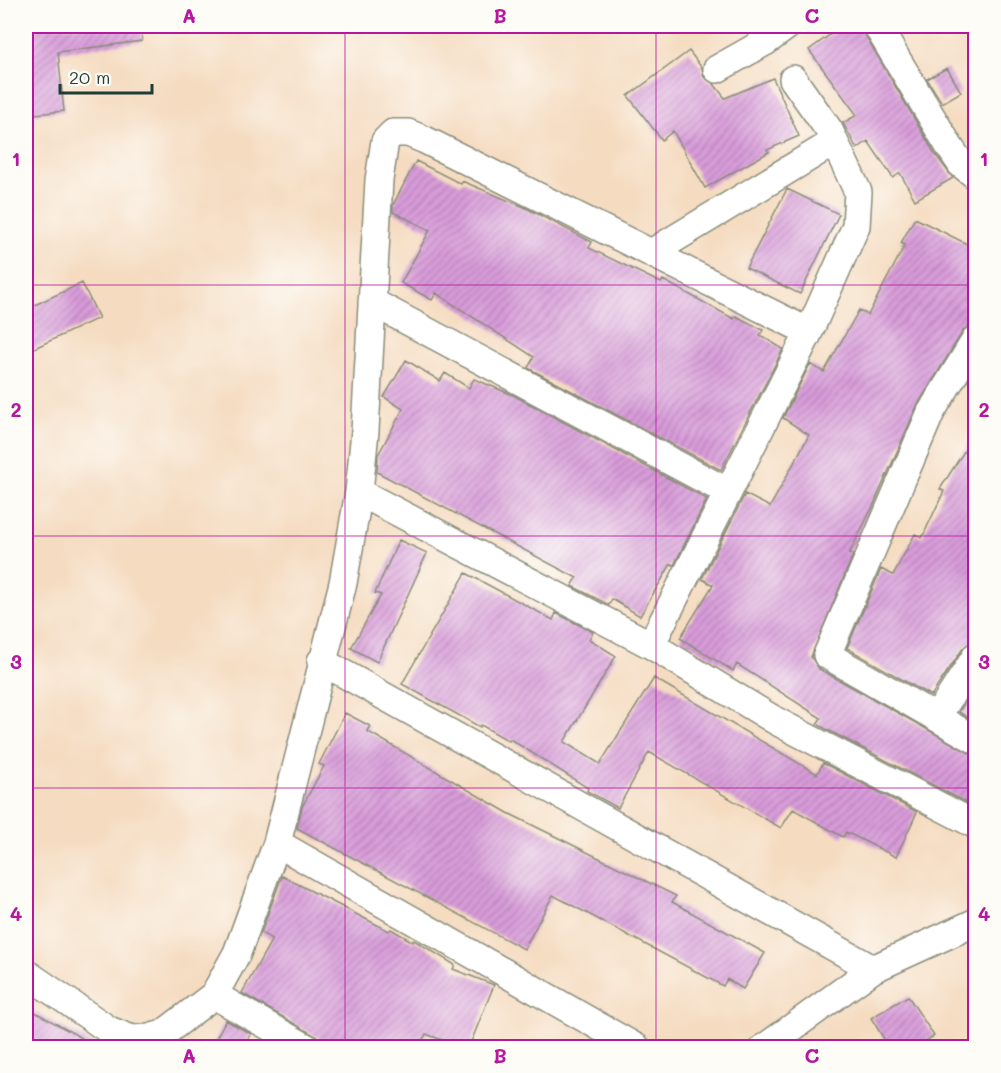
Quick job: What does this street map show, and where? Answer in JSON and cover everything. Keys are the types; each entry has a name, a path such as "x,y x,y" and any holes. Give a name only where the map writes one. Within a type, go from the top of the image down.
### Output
{"street":[{"path":"717,69 765,42 787,26"},
{"path":"877,26 949,146 962,164 975,176"},
{"path":"651,645 809,332 856,226 859,209 858,192 834,142 793,78"},
{"path":"26,973 109,1030 132,1039 163,1034 214,995 237,953 277,843 321,661 343,583 359,492 365,431 379,180 385,141 393,133 408,133 425,140 809,332"},
{"path":"651,253 834,142"},
{"path":"372,302 728,492"},
{"path":"975,339 932,412 827,655 975,740"},
{"path":"359,492 651,645 776,721 975,825"},
{"path":"937,717 975,656"},
{"path":"321,661 873,969"},
{"path":"277,843 637,1047"},
{"path":"764,1047 873,969 975,922"},
{"path":"214,995 307,1047"}],"building":[{"path":"26,26 141,26 142,41 58,52 64,111 26,115"},
{"path":"842,26 858,26 863,31 935,154 953,178 915,200 900,173 893,178 868,141 857,149 843,123 857,115 809,50"},
{"path":"689,51 702,68 704,77 714,84 725,98 773,78 799,136 767,150 769,152 705,188 673,131 662,140 628,96"},
{"path":"947,68 961,92 942,103 927,79"},
{"path":"416,161 461,184 462,181 524,207 592,242 589,248 661,283 663,280 734,319 736,316 763,330 760,335 783,349 721,470 528,368 534,357 436,293 432,300 401,283 430,230 393,212 393,205"},
{"path":"787,189 839,214 800,294 746,268"},
{"path":"915,218 975,248 975,317 972,324 963,331 917,406 874,504 849,554 853,555 811,657 819,669 975,756 975,807 817,724 821,718 737,664 733,671 680,638 713,585 702,579 745,494 770,507 809,435 783,418 810,364 824,372 859,310 868,315 905,245 901,243"},
{"path":"82,283 99,318 26,352 26,309"},
{"path":"406,360 440,381 445,373 469,388 474,379 513,395 707,499 674,565 671,564 640,616 612,599 609,605 572,586 577,578 377,472 378,455 403,409 384,397"},
{"path":"975,434 975,640 963,648 931,696 847,648 881,569 893,575 915,534 922,538 944,491 940,489"},
{"path":"399,540 427,553 377,662 351,648 381,595 375,593"},
{"path":"466,573 553,620 556,613 593,632 589,639 616,656 564,742 600,764 654,678 817,774 823,763 917,812 896,857 846,832 843,837 793,809 781,828 649,752 618,808 587,791 588,788 510,739 509,741 481,725 480,727 402,684"},
{"path":"975,686 975,722 959,712"},
{"path":"345,713 370,726 367,731 508,813 676,896 672,902 765,953 743,989 727,979 723,986 553,895 524,949 297,828 302,807 324,766 319,764"},
{"path":"282,876 389,931 391,929 413,942 414,940 455,965 453,969 494,985 469,1047 461,1047 426,1034 419,1047 334,1047 242,993 272,939 261,933"},
{"path":"908,996 934,1036 915,1047 889,1047 871,1018"},
{"path":"26,1007 98,1047 26,1047"},
{"path":"226,1020 251,1034 243,1047 211,1047"}]}
